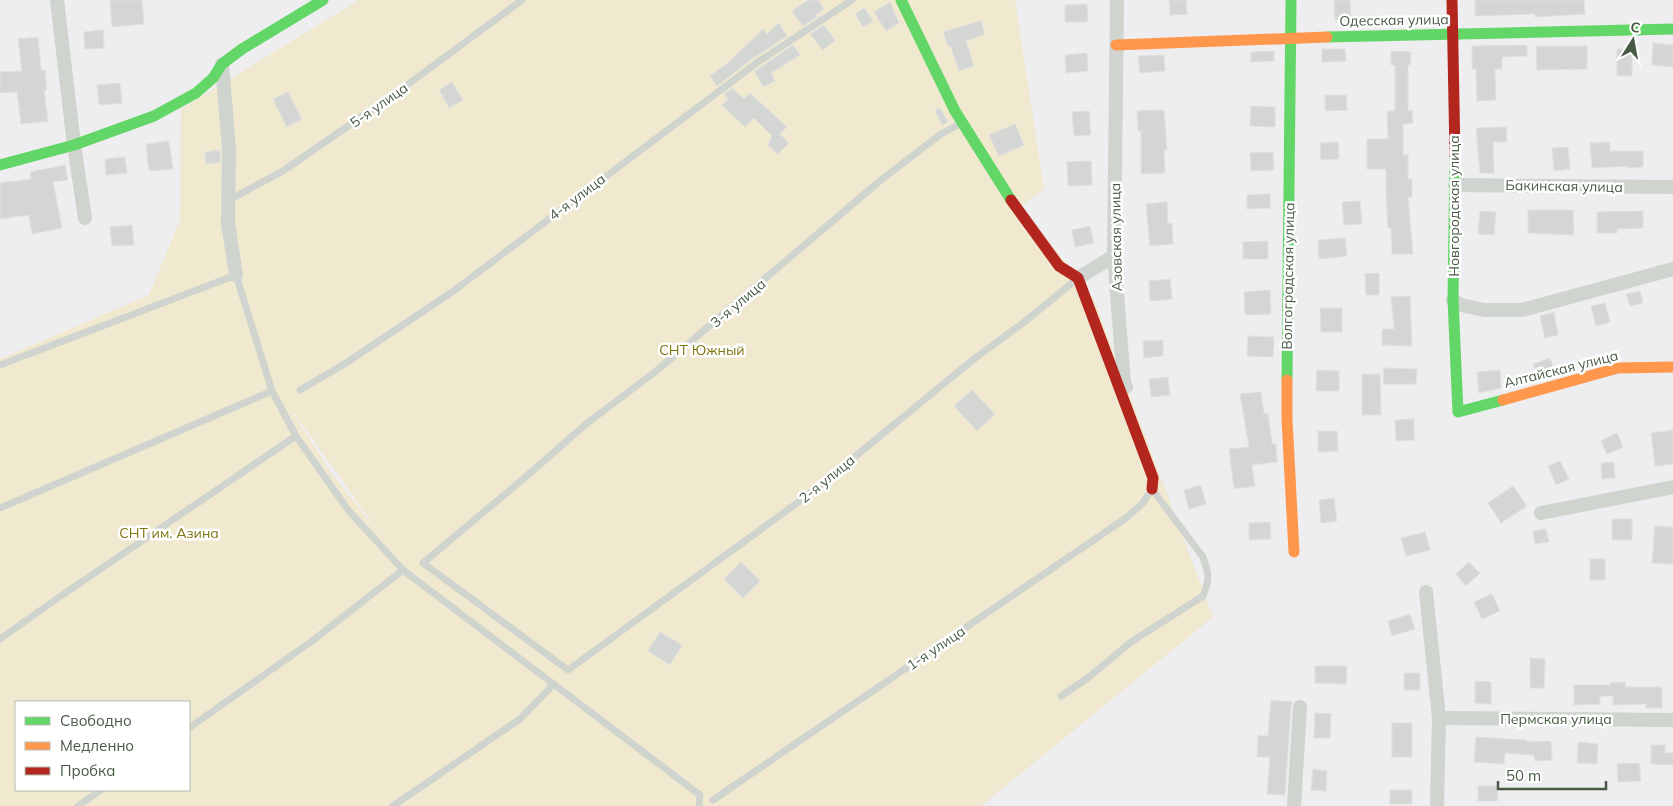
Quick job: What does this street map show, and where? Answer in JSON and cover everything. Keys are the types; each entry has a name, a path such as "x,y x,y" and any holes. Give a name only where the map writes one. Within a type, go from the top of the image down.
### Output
{"street":[{"path":"57,0 74,145 86,218"},
{"path":"0,165 74,145 154,116 196,93 213,78 222,64 242,49 322,0"},
{"path":"902,0 962,122 1024,220 1059,266 1078,278 1153,478 1152,489"},
{"name":"Азовская улица","path":"1117,0 1114,256 1124,383 1156,468"},
{"name":"Волгоградская улица","path":"1291,0 1287,419 1294,552"},
{"name":"Новгородская улица","path":"1452,0 1455,185 1454,300 1458,412"},
{"name":"Одесская улица","path":"1116,45 1291,38 1673,30"},
{"path":"222,64 229,149 228,223 236,275"},
{"name":"Бакинская улица","path":"1455,185 1673,187"},
{"path":"1078,278 1114,256"},
{"path":"1454,300 1461,304 1484,310 1522,310 1673,269"},
{"name":"Алтайская улица","path":"1458,412 1618,368 1673,367"},
{"path":"1541,513 1673,487"},
{"path":"1426,592 1439,718 1437,806"},
{"path":"1294,806 1300,706"},
{"name":"Пермская улица","path":"1439,718 1673,720"}],"lane":[{"name":"5-я улица","path":"229,200 283,171 410,83 522,0"},
{"name":"4-я улица","path":"300,390 346,363 452,292 758,62 852,0"},
{"name":"3-я улица","path":"568,670 423,563 586,424 655,372 881,180 941,134 962,122"},
{"path":"0,365 236,275 272,391 296,436 348,510 403,570 700,794 699,806"},
{"name":"2-я улица","path":"568,670 808,494 974,359 1078,278"},
{"path":"0,508 272,391"},
{"path":"0,640 58,598 296,436"},
{"path":"1061,696 1089,677 1131,642 1203,596 1209,583 1208,570 1203,558 1152,489"},
{"name":"1-я улица","path":"713,800 1126,518 1143,503 1152,489"},
{"path":"190,727 312,641 403,570"},
{"path":"393,806 520,719 554,684"},
{"path":"78,806 100,791"}],"green space":[{"name":"СНТ Южный","path":"359,0 1015,0 1044,189 1021,206 1094,299 1213,617 981,806 0,806 0,359 149,295 180,220 181,109","holes":["294,413 384,539 330,471"]}],"building":[{"path":"110,0 142,0 144,24 112,27"},
{"path":"808,0 818,0 824,9 816,15 817,17 803,26 792,11"},
{"path":"1169,0 1186,0 1187,14 1170,15"},
{"path":"1334,0 1350,0 1351,20 1335,20"},
{"path":"1475,0 1584,0 1585,14 1535,17 1535,14 1475,16"},
{"path":"890,2 899,23 886,31 874,12"},
{"path":"1087,4 1088,22 1065,22 1065,5"},
{"path":"864,8 873,21 863,27 855,14"},
{"path":"981,21 985,34 966,41 974,66 959,71 950,45 948,46 943,32"},
{"path":"779,23 787,36 749,61 717,86 710,76 729,62 763,29 767,34"},
{"path":"824,25 835,40 823,50 810,34"},
{"path":"103,30 104,48 85,49 84,32"},
{"path":"38,37 41,70 45,70 47,90 44,90 48,121 21,124 17,92 0,93 0,72 22,71 18,39"},
{"path":"1653,43 1673,45 1673,67 1652,65"},
{"path":"793,45 800,55 771,73 775,81 763,87 755,71"},
{"path":"1527,45 1527,56 1502,57 1502,69 1495,69 1496,100 1477,101 1476,69 1472,69 1472,46"},
{"path":"1536,46 1587,46 1587,69 1537,70"},
{"path":"1322,49 1345,49 1346,61 1322,62"},
{"path":"1617,49 1632,49 1632,76 1617,76"},
{"path":"1274,51 1274,61 1251,62 1251,52"},
{"path":"1391,51 1411,52 1410,65 1408,65 1408,111 1412,110 1413,123 1403,124 1403,155 1408,155 1408,179 1412,179 1412,197 1408,197 1413,254 1392,254 1391,228 1388,228 1386,169 1367,169 1367,139 1388,139 1387,111 1395,111 1395,65 1391,65"},
{"path":"1087,53 1088,71 1066,73 1065,55"},
{"path":"1164,55 1165,71 1140,73 1138,56"},
{"path":"452,82 463,100 449,108 439,90"},
{"path":"120,83 122,103 99,105 97,85"},
{"path":"732,88 744,99 750,93 787,127 780,134 789,143 778,154 768,145 772,136 754,118 745,127 722,105 728,99 724,94"},
{"path":"288,92 302,119 287,127 273,99"},
{"path":"1325,95 1346,95 1347,110 1325,111"},
{"path":"1251,106 1275,107 1275,127 1250,126"},
{"path":"940,108 948,122 942,125 935,110"},
{"path":"1164,110 1167,150 1164,150 1165,173 1141,174 1141,131 1138,131 1137,111"},
{"path":"1089,111 1091,135 1074,136 1072,112"},
{"path":"1015,124 1024,145 999,156 989,135"},
{"path":"1506,127 1507,142 1493,142 1494,173 1480,173 1476,128"},
{"path":"169,141 173,169 149,171 146,144"},
{"path":"1338,142 1339,159 1321,160 1320,143"},
{"path":"1610,142 1610,151 1643,151 1643,167 1592,168 1590,143"},
{"path":"1568,147 1570,169 1554,171 1552,148"},
{"path":"220,150 220,162 206,164 205,152"},
{"path":"1273,152 1274,170 1251,171 1250,153"},
{"path":"125,157 127,173 106,175 105,159"},
{"path":"1091,161 1092,185 1068,186 1067,162"},
{"path":"65,165 68,180 53,182 62,228 32,234 29,215 0,219 0,183 31,179 30,172"},
{"path":"1270,194 1270,208 1247,209 1247,195"},
{"path":"1360,201 1362,224 1344,225 1342,202"},
{"path":"1167,202 1168,224 1172,223 1173,244 1150,246 1146,204"},
{"path":"1528,210 1573,210 1574,235 1528,233"},
{"path":"1480,211 1496,212 1494,235 1478,234"},
{"path":"1643,211 1643,228 1617,229 1617,233 1597,233 1597,212"},
{"path":"132,225 134,245 112,246 110,227"},
{"path":"1090,226 1094,243 1075,247 1072,230"},
{"path":"1345,238 1347,256 1319,259 1318,240"},
{"path":"1268,241 1268,259 1243,259 1243,242"},
{"path":"1379,273 1379,295 1366,295 1365,274"},
{"path":"1170,279 1172,299 1150,301 1149,281"},
{"path":"1270,290 1271,314 1245,315 1244,292"},
{"path":"1640,291 1643,303 1630,306 1626,294"},
{"path":"1410,296 1412,346 1382,345 1382,329 1394,329 1391,297"},
{"path":"1605,303 1610,322 1596,326 1591,306"},
{"path":"1320,308 1342,308 1342,332 1321,332"},
{"path":"1554,312 1558,335 1545,338 1540,316"},
{"path":"1248,336 1274,337 1273,357 1247,356"},
{"path":"1163,340 1163,356 1144,358 1143,341"},
{"path":"1550,358 1555,373 1538,378 1533,364"},
{"path":"1384,368 1417,369 1416,384 1383,384"},
{"path":"1317,370 1339,371 1339,391 1316,391"},
{"path":"1500,370 1501,388 1479,393 1477,372"},
{"path":"1362,374 1380,374 1381,415 1362,415"},
{"path":"1168,377 1170,395 1151,397 1149,379"},
{"path":"972,390 995,414 977,431 954,406"},
{"path":"1261,392 1264,414 1268,413 1272,444 1276,444 1277,462 1252,465 1255,486 1234,489 1229,449 1249,447 1240,394"},
{"path":"1414,419 1414,440 1396,441 1395,420"},
{"path":"1673,430 1673,464 1655,466 1651,433"},
{"path":"1318,431 1337,431 1338,451 1318,452"},
{"path":"1617,433 1623,447 1607,454 1601,441"},
{"path":"1560,461 1569,479 1556,485 1548,466"},
{"path":"1614,462 1615,478 1602,479 1601,463"},
{"path":"1201,485 1206,504 1189,509 1184,490"},
{"path":"1513,486 1527,506 1501,523 1488,503"},
{"path":"1334,498 1337,521 1321,523 1319,500"},
{"path":"1612,519 1632,519 1632,540 1612,540"},
{"path":"1270,522 1271,539 1249,540 1249,523"},
{"path":"1655,526 1673,527 1673,564 1652,563"},
{"path":"1546,529 1549,542 1535,544 1533,531"},
{"path":"1425,532 1430,550 1406,556 1401,538"},
{"path":"1590,559 1605,559 1605,580 1590,580"},
{"path":"741,562 760,581 743,598 724,579"},
{"path":"1469,562 1480,573 1466,586 1456,574"},
{"path":"1492,594 1500,611 1482,619 1474,602"},
{"path":"1410,614 1415,629 1392,636 1388,621"},
{"path":"660,632 682,645 670,665 648,651"},
{"path":"1530,658 1545,659 1544,688 1530,688"},
{"path":"1315,666 1347,666 1346,684 1315,683"},
{"path":"1404,673 1420,673 1420,690 1404,690"},
{"path":"1475,681 1491,682 1491,704 1475,703"},
{"path":"1625,682 1625,687 1662,687 1662,708 1646,708 1646,704 1613,705 1613,696 1600,696 1600,704 1574,705 1574,685 1610,685 1610,683"},
{"path":"1271,700 1293,702 1291,706 1285,795 1267,794 1270,757 1257,757 1258,735 1268,736"},
{"path":"1315,713 1331,714 1330,738 1314,738"},
{"path":"1392,723 1412,723 1412,757 1392,757"},
{"path":"1476,737 1526,740 1526,742 1551,741 1552,760 1535,761 1534,755 1505,753 1504,764 1474,762"},
{"path":"1578,742 1598,744 1597,764 1577,763"},
{"path":"1651,745 1665,745 1665,753 1673,753 1673,765 1651,764"},
{"path":"1639,763 1641,781 1618,782 1617,764"},
{"path":"1313,769 1327,771 1326,791 1311,790"},
{"path":"1478,786 1498,786 1497,801 1478,801"},
{"path":"1390,790 1412,790 1412,804 1390,804"}],"traffic: fast":[{"path":"0,165 74,145 154,116 196,93 213,78 222,64 242,49 323,0"},
{"path":"901,0 955,111 1011,200"},
{"path":"1287,380 1291,0"},
{"path":"1327,37 1673,29"},
{"path":"1455,155 1453,300 1458,412 1503,400"}],"traffic: slow":[{"path":"1116,45 1327,37"},
{"path":"1503,400 1618,368 1673,367"},
{"path":"1287,380 1287,419 1294,552"}],"traffic: jam":[{"path":"1452,0 1455,155"},
{"path":"1011,200 1059,266 1078,278 1153,478 1152,489"}],"park label":[{"name":"СНТ им. Азина","path":"169,533"}]}
